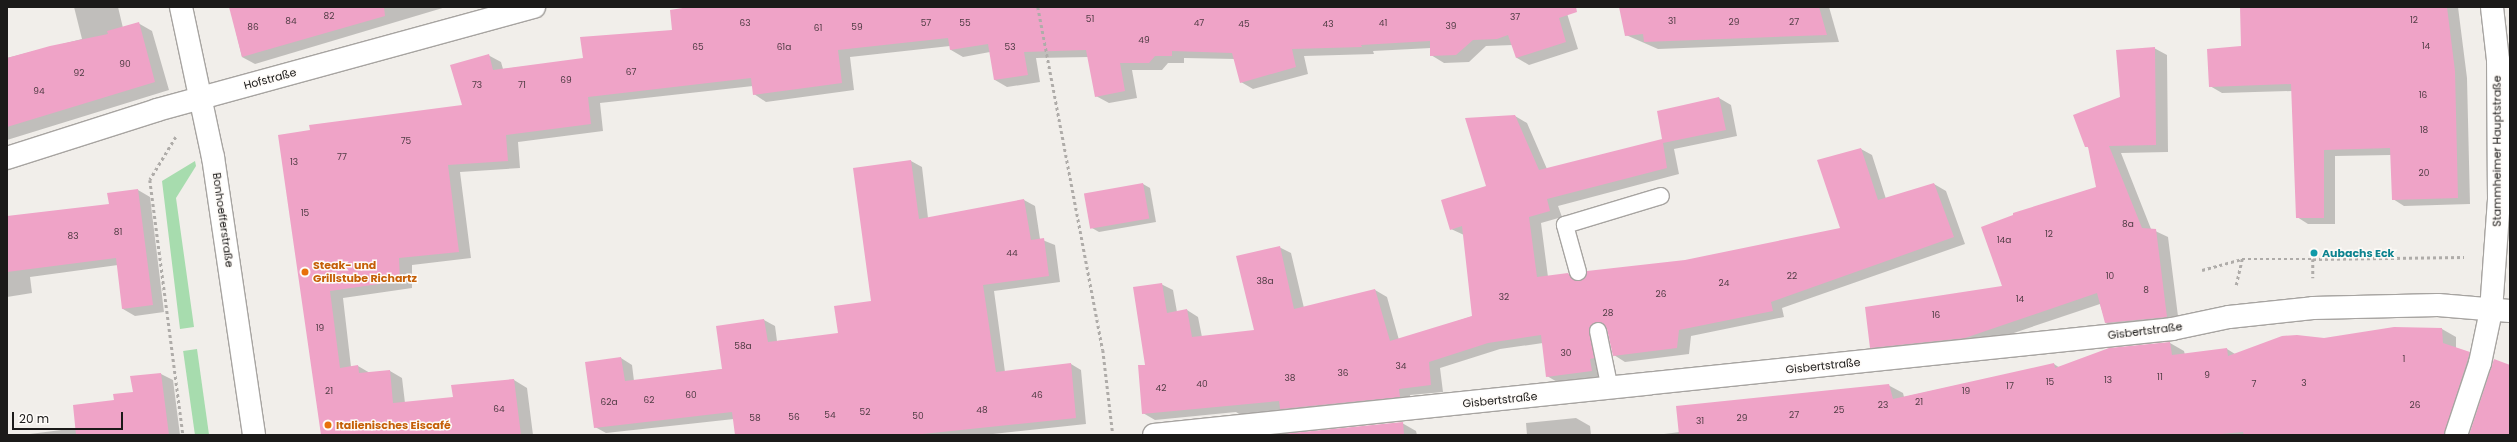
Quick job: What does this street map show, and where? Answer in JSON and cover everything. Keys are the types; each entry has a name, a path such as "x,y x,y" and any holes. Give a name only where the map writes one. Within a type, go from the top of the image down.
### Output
{"street":[{"name":"Bonhoefferstraße","path":"181,7 213,157 254,435"},
{"name":"Hofstraße","path":"7,158 201,98 534,7"},
{"name":"Stammheimer Hauptstraße","path":"2456,435 2480,363 2500,311 2495,256 2499,199 2498,60 2492,7"},
{"name":"Gisbertstraße","path":"1159,435 2172,329 2229,317 2313,308 2438,305 2500,311"}],"lane":[{"path":"1578,272 1565,225 1661,196"},
{"path":"1598,331 1610,389"}],"path":[{"path":"1038,7 1103,350 1113,435"},
{"path":"182,435 150,180 201,98"},
{"path":"2202,270 2242,259 2495,256"},
{"path":"2229,317 2242,259"},
{"path":"2313,259 2313,308"}],"green space":[{"path":"195,161 196,166 176,198 194,327 180,329 162,181"},
{"path":"197,349 209,435 195,435 183,351"}],"building":[{"path":"229,7 384,7 385,16 242,57"},
{"path":"689,7 1576,7 1577,12 1559,18 1566,42 1516,58 1508,35 1497,39 1473,40 1456,55 1430,56 1430,41 1361,45 1362,47 1292,49 1296,67 1240,83 1232,53 1172,51 1172,56 1155,56 1149,63 1120,63 1125,91 1095,97 1086,50 1024,52 1028,75 994,80 988,44 950,50 948,38 838,50 842,83 753,95 751,78 588,97 591,124 506,135 508,161 448,165 459,252 399,258 400,281 330,291 340,368 358,365 359,373 390,370 393,403 453,397 451,385 514,379 521,435 321,435 278,135 310,130 309,125 462,105 450,65 489,54 493,70 583,58 580,37 672,30 670,10"},
{"path":"1619,7 1819,7 1827,35 1644,42 1643,34 1625,36"},
{"path":"2240,7 2447,7 2455,71 2458,198 2392,200 2390,148 2324,150 2324,218 2296,218 2291,84 2209,87 2207,49 2241,46"},
{"path":"139,22 155,82 7,127 7,58 50,46 108,34 107,31"},
{"path":"2155,47 2156,145 2109,146 2142,228 2156,229 2167,317 2105,323 2097,293 1965,338 1870,348 1865,307 2002,286 1981,227 2013,215 2013,213 2096,187 2088,147 2085,147 2073,115 2120,97 2116,50"},
{"path":"1719,97 1726,130 1663,143 1667,168 1547,199 1550,211 1529,217 1537,277 1568,273 1572,279 1580,281 1585,278 1587,271 1685,260 1840,228 1817,160 1861,148 1878,200 1934,183 1954,237 1771,302 1773,311 1679,330 1677,348 1613,356 1607,329 1601,322 1596,322 1589,328 1594,358 1590,359 1592,371 1546,377 1541,335 1488,343 1429,362 1431,385 1399,389 1400,397 1280,409 1279,401 1142,414 1138,365 1145,365 1133,287 1162,283 1167,313 1187,309 1192,337 1254,330 1236,256 1280,246 1294,309 1375,289 1390,341 1472,316 1462,226 1450,230 1441,200 1486,186 1465,118 1515,115 1539,170 1662,139 1657,111"},
{"path":"911,160 919,219 1024,199 1031,240 1044,238 1049,276 983,285 996,372 1071,363 1076,418 913,435 735,435 732,412 594,428 585,362 621,357 625,381 722,369 716,326 764,319 768,342 838,333 834,306 871,301 853,168"},
{"path":"1143,183 1149,218 1090,229 1084,193"},
{"path":"138,189 153,305 122,309 116,258 7,272 7,216 109,204 107,193"},
{"path":"2394,327 2442,328 2443,343 2470,352 2444,435 2244,435 2243,432 2210,435 1679,435 1676,406 1889,384 1893,399 2054,363 2055,368 2109,348 2170,342 2172,355 2227,348 2228,356 2282,336 2297,335 2324,338"},
{"path":"2494,359 2510,365 2510,435 2469,435"},
{"path":"161,373 169,435 76,435 73,405 114,400 113,394 133,392 130,376"},
{"path":"1403,422 1404,435 1281,435 1281,434"}],"place":[{"name":"Aubachs Eck","path":"2314,253"},
{"name":"Steak- und Grillstube Richartz","path":"305,272"},
{"name":"Italienisches Eiscafé","path":"328,425"}]}
